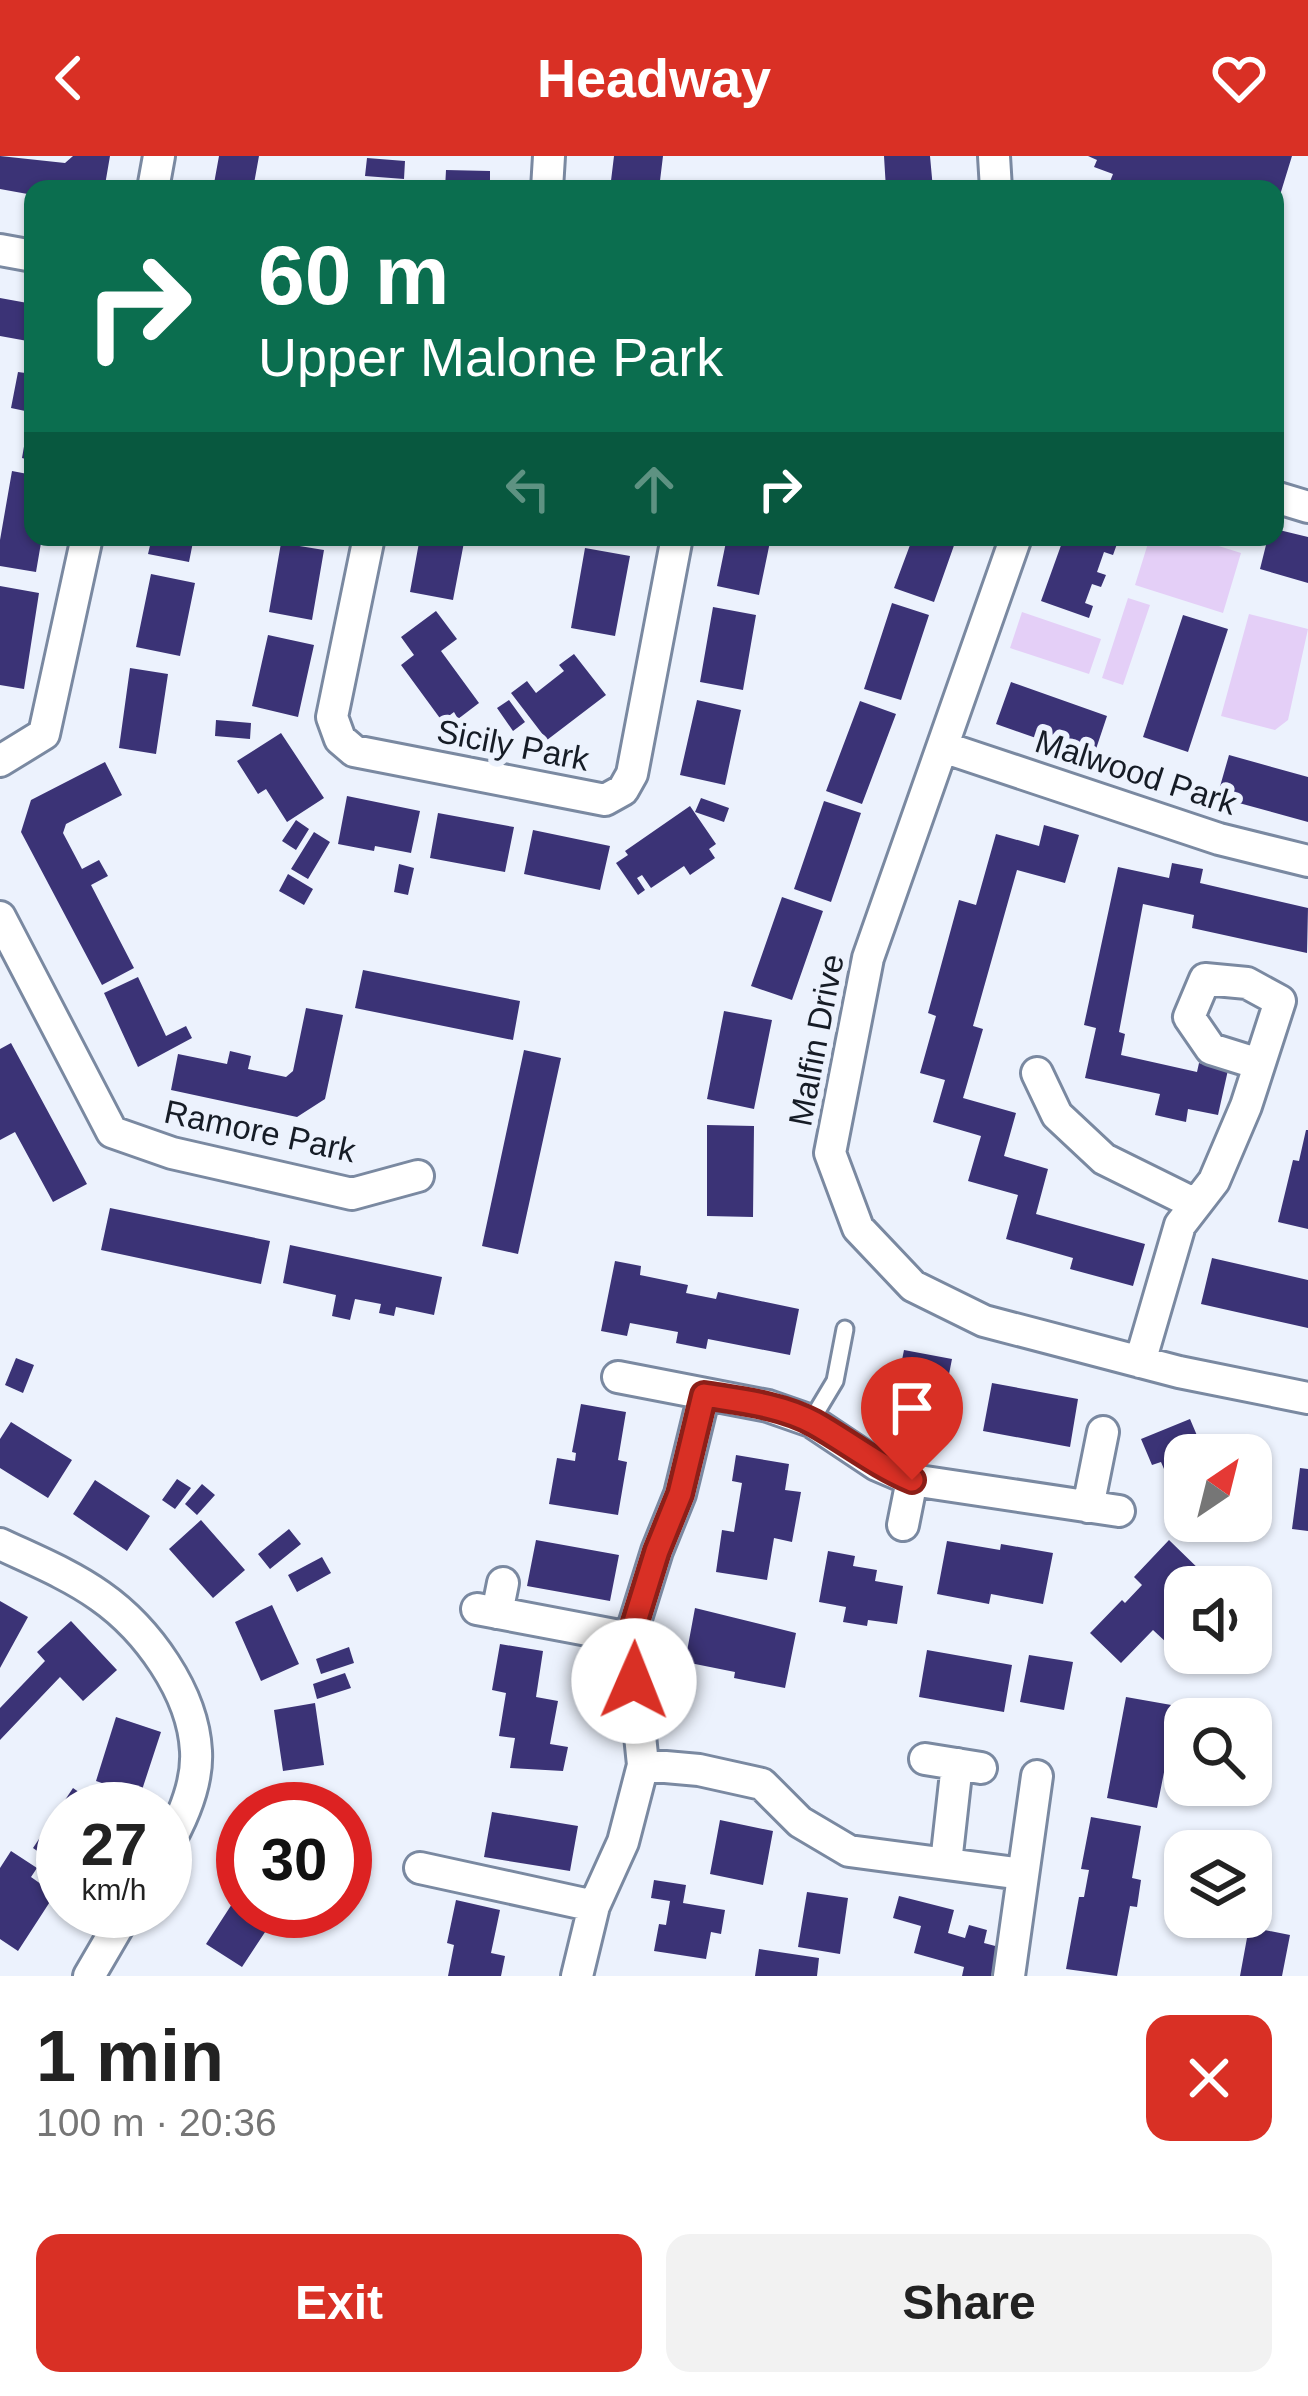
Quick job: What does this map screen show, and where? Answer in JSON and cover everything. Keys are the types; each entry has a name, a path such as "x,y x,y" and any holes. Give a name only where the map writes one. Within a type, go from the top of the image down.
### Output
{"street":[{"path":"0,760 44,734 85,546"},
{"name":"Sicily Park","path":"367,546 332,717 340,740 354,752 605,800 623,790 632,774 674,546"},
{"name":"Malfin Drive","path":"1013,546 868,958 830,1153 858,1228 913,1286 984,1321 1140,1362 1308,1398"},
{"name":"Malwood Park","path":"943,747 1219,838 1308,861"},
{"name":"Ramore Park","path":"0,917 112,1132 172,1154 352,1194 418,1176"},
{"path":"1140,1362 1180,1225 1214,1181 1259,1064"},
{"path":"1037,1073 1057,1114 1104,1159 1196,1204"},
{"path":"618,1377 768,1406 811,1421 878,1466 912,1480 1104,1509 1103,1432"},
{"path":"577,1976 595,1906 623,1842 643,1765 630,1638 680,1494 704,1395"},
{"path":"903,1525 912,1480"},
{"path":"0,1544 104,1598 140,1631 182,1700 196,1751 191,1782"},
{"path":"492,1601 630,1638"},
{"path":"925,1759 969,1766 946,1863"},
{"path":"643,1765 699,1770 762,1784 800,1822 849,1851 1022,1874"},
{"path":"1010,1976 1037,1776"},
{"path":"439,1862 595,1906"},
{"path":"89,1976 111,1938"}],"lane":[{"path":"811,1421 835,1381 845,1329"}],"shaded area":[{"path":"1147,546 1219,546 1241,553 1223,613 1135,585"},
{"path":"1128,598 1150,605 1123,685 1102,678"},
{"path":"1022,612 1101,639 1089,674 1010,648"},
{"path":"1249,614 1308,629 1288,720 1275,730 1221,716"}],"building":[{"path":"0,156 65,163 73,156 110,156 106,180 24,180 24,193 0,189"},
{"path":"219,156 259,156 255,180 215,180"},
{"path":"614,156 663,156 660,180 611,180"},
{"path":"884,156 930,156 932,180 885,180"},
{"path":"1088,156 1292,156 1284,182 1111,180 1113,174 1094,167 1097,160"},
{"path":"367,158 405,161 404,179 365,176"},
{"path":"446,170 490,171 490,180 445,180"},
{"path":"0,298 24,302 24,340 0,336"},
{"path":"18,372 24,373 24,411 11,408"},
{"path":"12,471 24,473 24,546 40,546 36,572 0,566"},
{"path":"1284,531 1308,537 1308,583 1260,569 1266,546 1284,546"},
{"path":"150,546 192,546 189,562 148,554"},
{"path":"280,546 324,550 312,620 269,612"},
{"path":"418,546 463,546 453,600 410,592"},
{"path":"725,546 769,546 759,595 717,586"},
{"path":"910,546 954,546 934,602 894,588"},
{"path":"1061,546 1116,546 1113,555 1104,552 1097,572 1106,575 1101,587 1092,584 1085,603 1093,606 1089,618 1041,601"},
{"path":"585,548 630,556 615,636 571,628"},
{"path":"151,574 195,583 180,656 136,647"},
{"path":"0,586 39,593 24,689 0,685"},
{"path":"892,603 929,615 901,700 864,689"},
{"path":"713,607 756,615 743,690 700,682"},
{"path":"436,611 457,639 441,651 479,703 458,719 454,712 442,721 401,665 414,655 401,637"},
{"path":"1183,615 1228,629 1188,752 1143,737"},
{"path":"268,635 314,645 298,717 252,706"},
{"path":"574,654 606,695 547,740 511,693 527,681 536,693 564,671 559,665"},
{"path":"130,668 168,674 156,754 119,748"},
{"path":"1011,682 1107,716 1093,758 996,724"},
{"path":"509,700 525,722 513,731 497,708"},
{"path":"697,700 741,710 725,785 680,775"},
{"path":"860,701 896,714 862,804 826,791"},
{"path":"216,720 251,723 250,739 215,736"},
{"path":"281,733 324,798 287,822 266,789 258,794 237,761"},
{"path":"1229,755 1308,777 1308,822 1217,797"},
{"path":"105,762 122,795 66,824 63,833 82,869 99,860 108,876 91,885 134,968 102,985 21,832 31,800"},
{"path":"347,796 420,811 411,853 338,844"},
{"path":"701,798 729,808 724,822 695,812"},
{"path":"824,801 861,813 831,902 794,889"},
{"path":"690,806 716,844 709,849 715,858 690,875 684,866 651,888 642,875 637,878 645,890 638,895 616,863 628,855 625,851"},
{"path":"438,813 514,827 505,872 430,858"},
{"path":"296,820 309,829 296,850 282,841"},
{"path":"1044,825 1079,835 1065,883 1017,870 973,1026 983,1029 963,1098 1016,1113 1004,1156 1048,1169 1036,1214 1145,1244 1133,1286 1070,1269 1073,1258 1006,1239 1018,1195 968,1181 981,1136 933,1122 945,1080 920,1073 936,1016 928,1013 959,900 976,905 996,834 1039,846"},
{"path":"533,830 610,846 600,890 524,874"},
{"path":"314,832 330,842 308,879 291,869"},
{"path":"1172,863 1203,869 1200,883 1308,908 1307,953 1192,928 1194,915 1143,904 1119,1032 1125,1034 1121,1055 1197,1072 1199,1063 1228,1070 1218,1115 1188,1109 1186,1122 1155,1115 1160,1094 1085,1078 1096,1028 1084,1025 1118,867 1169,878"},
{"path":"399,864 414,868 408,895 394,892"},
{"path":"288,874 313,889 304,905 279,891"},
{"path":"782,897 823,911 792,1000 751,986"},
{"path":"363,970 520,1001 513,1040 355,1008"},
{"path":"138,977 166,1036 186,1026 192,1038 138,1067 104,993"},
{"path":"306,1008 343,1015 325,1099 297,1117 171,1090 178,1054 227,1064 230,1051 251,1056 248,1069 286,1077 293,1071"},
{"path":"724,1011 772,1020 754,1109 707,1099"},
{"path":"11,1043 87,1184 53,1202 15,1132 0,1140 0,1049"},
{"path":"524,1050 561,1058 518,1254 482,1246"},
{"path":"707,1125 754,1126 753,1217 707,1216"},
{"path":"1306,1130 1308,1229 1278,1222 1293,1160 1299,1161"},
{"path":"110,1208 270,1241 261,1284 101,1250"},
{"path":"290,1245 442,1277 434,1315 396,1307 394,1316 379,1313 381,1304 355,1299 350,1320 332,1316 336,1295 283,1283"},
{"path":"1212,1258 1308,1280 1308,1328 1201,1304"},
{"path":"615,1261 641,1266 640,1275 688,1285 686,1293 716,1299 718,1292 799,1309 790,1355 708,1339 706,1349 676,1343 678,1332 630,1323 627,1336 601,1331"},
{"path":"904,1350 952,1359 936,1440 888,1430"},
{"path":"16,1358 34,1365 23,1393 5,1385"},
{"path":"992,1383 1078,1399 1070,1447 983,1431"},
{"path":"581,1404 626,1412 618,1460 627,1462 618,1515 549,1504 557,1458 575,1461 572,1452"},
{"path":"1190,1419 1196,1434 1164,1434 1164,1469 1161,1462 1152,1465 1141,1439"},
{"path":"11,1422 72,1460 48,1498 0,1468 0,1439"},
{"path":"736,1455 789,1464 785,1490 801,1492 792,1542 774,1538 767,1580 716,1572 722,1530 734,1532 742,1483 732,1481"},
{"path":"1300,1468 1308,1469 1308,1531 1292,1529"},
{"path":"177,1479 191,1488 175,1509 162,1500"},
{"path":"95,1480 150,1516 127,1551 73,1514"},
{"path":"202,1484 215,1495 197,1515 185,1504"},
{"path":"201,1520 245,1570 213,1598 169,1549"},
{"path":"289,1529 301,1544 270,1569 258,1554"},
{"path":"536,1540 619,1555 610,1601 527,1586"},
{"path":"947,1541 1053,1553 1043,1604 991,1594 989,1604 937,1594"},
{"path":"1167,1542 1196,1566 1164,1566 1164,1640 1153,1630 1121,1663 1090,1633 1142,1585 1134,1577"},
{"path":"828,1551 855,1556 853,1566 877,1570 875,1581 903,1586 897,1624 843,1622 846,1607 819,1602"},
{"path":"322,1557 331,1573 297,1592 288,1575"},
{"path":"0,1601 28,1617 0,1668"},
{"path":"272,1605 299,1664 261,1681 235,1622"},
{"path":"695,1608 796,1633 785,1688 685,1662"},
{"path":"71,1621 117,1670 83,1701 60,1677 0,1740 0,1708 45,1661 37,1652"},
{"path":"500,1644 543,1651 536,1697 558,1701 550,1744 568,1747 563,1771 510,1768 515,1738 499,1736 506,1693 492,1690"},
{"path":"349,1647 354,1663 321,1674 316,1659"},
{"path":"927,1650 1012,1665 1004,1712 919,1697"},
{"path":"1029,1655 1073,1662 1064,1710 1020,1702"},
{"path":"345,1673 351,1688 317,1699 313,1684"},
{"path":"1126,1697 1164,1704 1164,1772 1157,1808 1107,1798"},
{"path":"315,1703 324,1765 283,1771 274,1710"},
{"path":"116,1717 161,1732 145,1782 96,1781"},
{"path":"492,1812 578,1826 570,1871 484,1857"},
{"path":"1091,1817 1141,1826 1132,1878 1141,1880 1137,1907 1130,1906 1117,1976 1066,1969 1079,1897 1084,1897 1089,1870 1081,1869"},
{"path":"720,1820 773,1831 763,1885 710,1874"},
{"path":"11,1851 36,1867 31,1877 36,1881 36,1923 18,1951 0,1939 0,1868"},
{"path":"654,1880 686,1885 683,1903 725,1910 721,1934 711,1932 706,1959 654,1951 670,1901 651,1898"},
{"path":"807,1892 848,1898 840,1954 798,1947"},
{"path":"899,1896 954,1910 948,1933 965,1938 969,1925 987,1930 984,1943 999,1947 991,1976 962,1976 964,1967 914,1953 921,1926 893,1918"},
{"path":"456,1900 500,1910 491,1953 505,1956 501,1976 448,1976 454,1945 447,1943"},
{"path":"216,1929 216,1938 261,1938 242,1967 206,1944"},
{"path":"1272,1931 1290,1935 1282,1976 1240,1976 1247,1938 1272,1938"},
{"path":"759,1949 819,1958 817,1976 755,1976"}],"route":[{"path":"634,1681 630,1638 680,1494 704,1395 768,1406 811,1421 878,1466 912,1480"}]}
